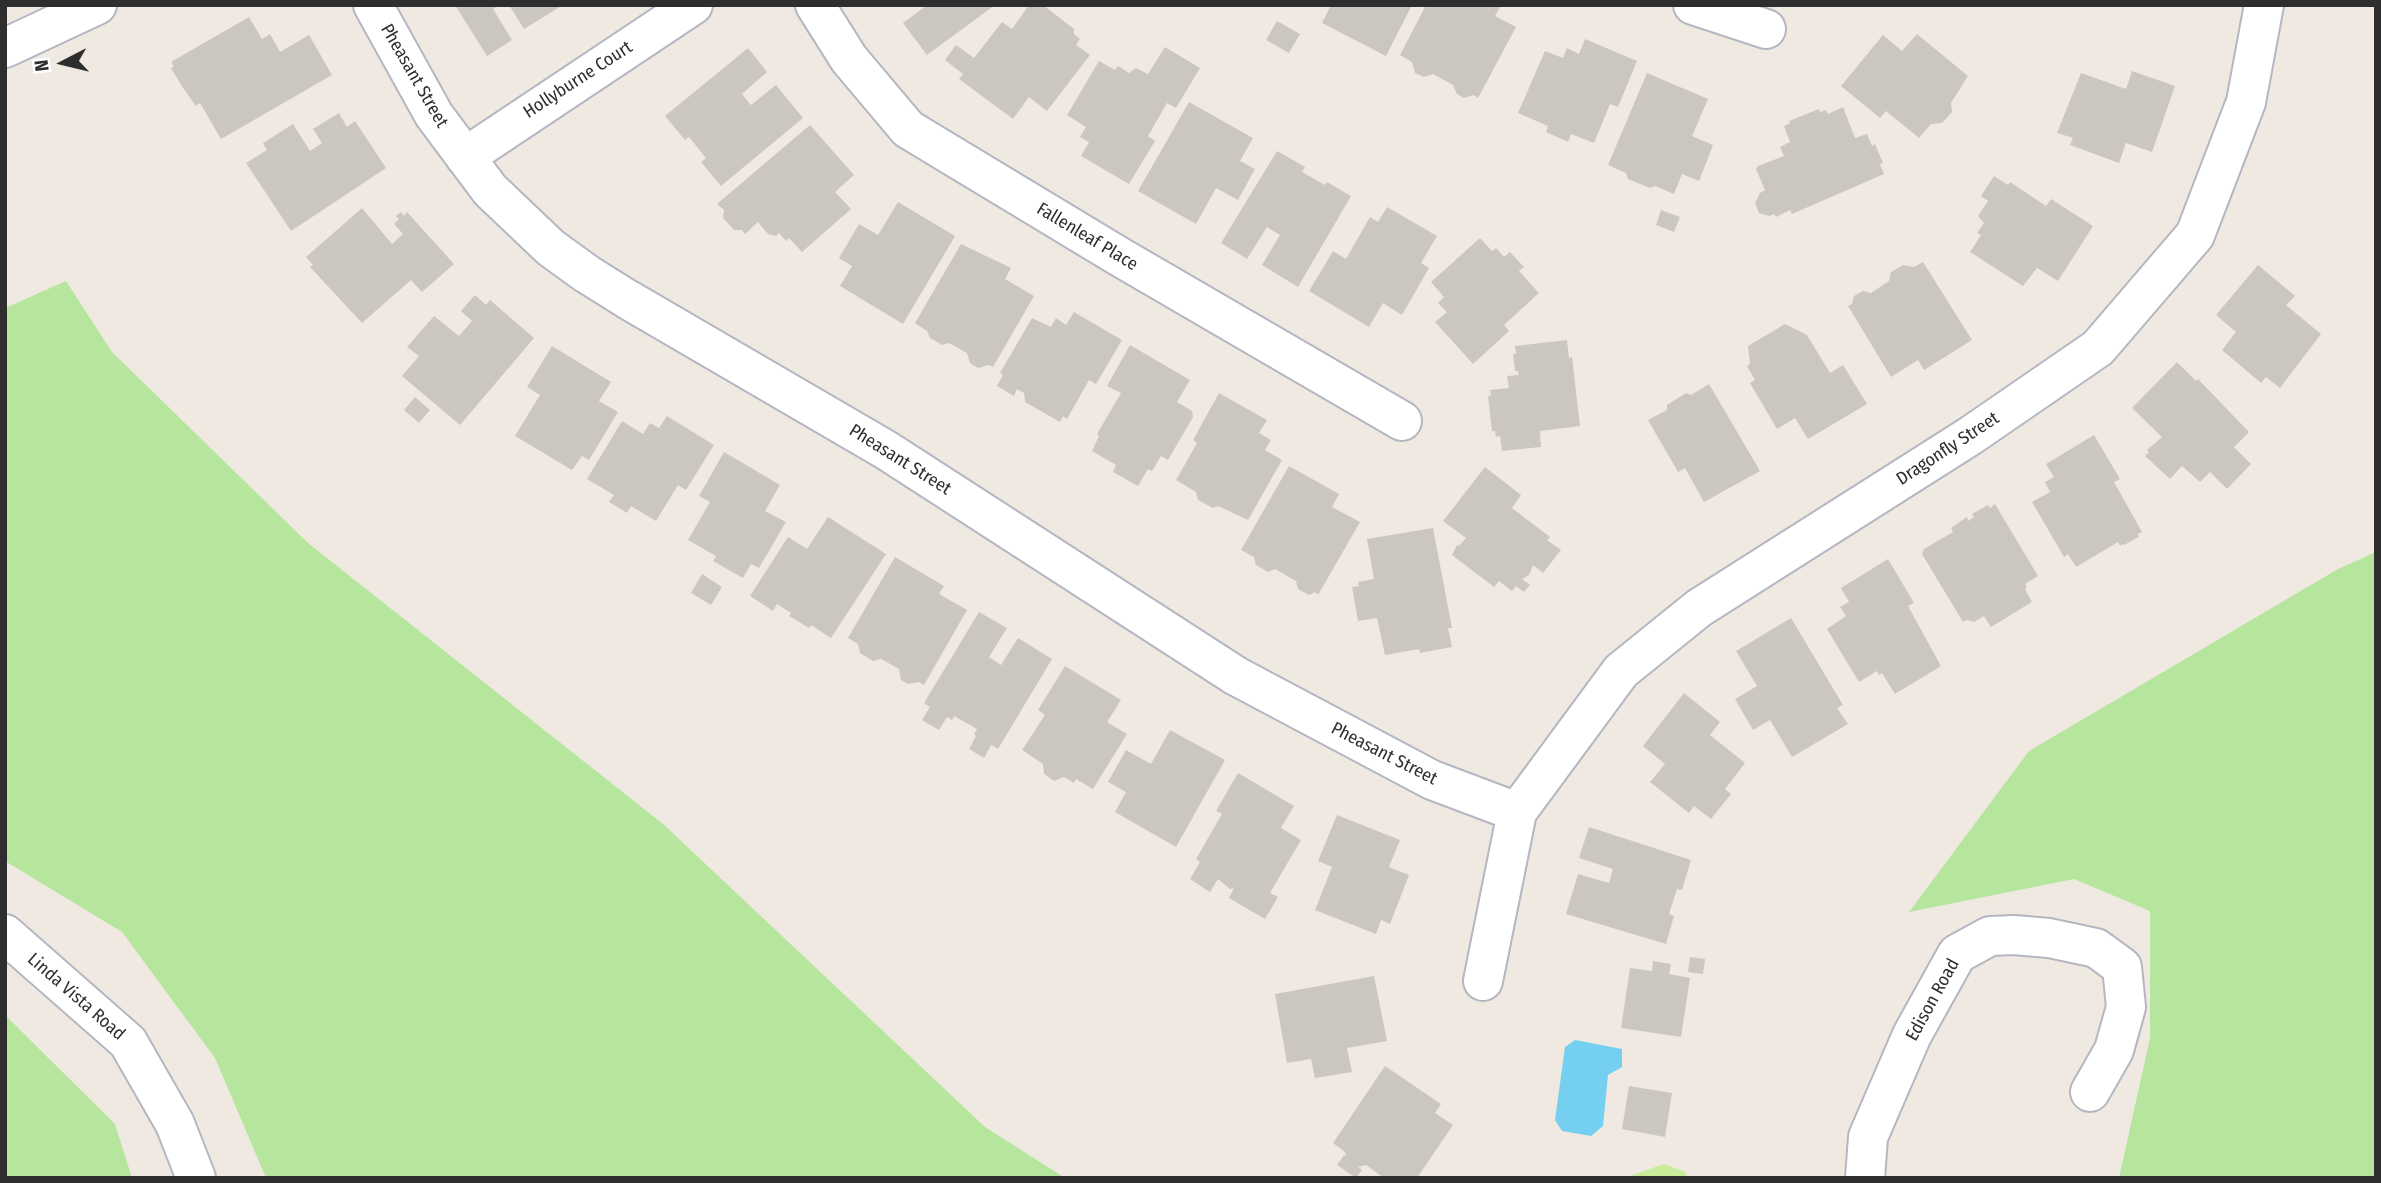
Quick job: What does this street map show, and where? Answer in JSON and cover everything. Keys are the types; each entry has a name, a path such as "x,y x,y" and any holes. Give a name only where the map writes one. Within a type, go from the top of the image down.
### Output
{"street":[{"path":"5,48 97,5"},
{"name":"Pheasant Street","path":"373,5 434,115 489,190 551,248 627,299 887,450 1236,676 1432,780 1517,812"},
{"name":"Hollyburne Court","path":"465,156 693,5"},
{"name":"Fallenleaf Place","path":"815,5 849,60 908,129 1120,257 1402,421"},
{"path":"1693,5 1766,29"},
{"name":"Dragonfly Street","path":"1517,812 1621,671 1699,608 1970,436 2098,348 2195,235 2246,102 2264,5"},
{"path":"1483,981 1517,812"},
{"name":"Linda Vista Road","path":"5,934 128,1042 175,1124 195,1178"},
{"name":"Edison Road","path":"1865,1178 1868,1137 1912,1035 1957,954 1990,936 2049,938 2096,948 2122,967 2126,1007 2113,1050 2090,1092"}],"green space":[{"path":"66,281 112,352 308,543 663,824 985,1127 1065,1178 266,1178 215,1058 122,932 5,861 5,308"},
{"path":"2376,552 2376,1178 2119,1178 2150,1038 2150,911 2074,879 1909,912 2029,751 2338,569"},
{"path":"5,1015 115,1124 132,1178 5,1178"},
{"path":"1664,1164 1685,1172 1687,1178 1624,1178"}],"water":[{"path":"1575,1040 1622,1049 1622,1067 1608,1075 1603,1126 1591,1136 1562,1131 1555,1120 1565,1047"}],"building":[{"path":"455,5 499,5 493,9 512,40 487,56"},
{"path":"509,5 563,5 524,29"},
{"path":"927,5 995,5 927,55 903,23"},
{"path":"1029,5 1043,5 1074,29 1074,34 1080,39 1076,45 1090,55 1047,111 1029,97 1013,119 959,79 963,74 945,60 956,45 974,58 1002,22 1012,29"},
{"path":"1331,5 1412,5 1386,56 1322,23"},
{"path":"1426,5 1501,5 1495,16 1516,27 1478,98 1474,95 1464,98 1457,94 1453,85 1433,74 1424,77 1415,73 1412,62 1400,55"},
{"path":"249,17 262,39 270,34 280,52 309,35 332,75 221,139 200,103 196,106 183,88 171,68 174,66 171,62"},
{"path":"1277,21 1300,34 1289,53 1266,40"},
{"path":"1917,34 1968,76 1951,103 1952,112 1942,123 1931,124 1919,138 1886,111 1880,118 1841,86 1883,35 1902,51"},
{"path":"1585,39 1637,61 1618,107 1610,104 1594,143 1571,134 1568,142 1546,132 1548,126 1518,113 1545,51 1563,58 1567,48 1579,54"},
{"path":"1165,47 1200,68 1176,108 1167,103 1148,136 1155,141 1129,184 1081,156 1089,142 1080,137 1086,127 1067,115 1099,61 1115,70 1118,66 1129,73 1136,68 1148,74"},
{"path":"748,48 767,72 742,94 751,105 776,85 803,118 721,186 701,162 706,158 689,137 685,140 665,116"},
{"path":"2132,71 2175,86 2152,152 2126,143 2119,163 2070,145 2073,138 2057,133 2081,73 2126,89"},
{"path":"1647,73 1708,99 1692,136 1713,145 1699,181 1682,174 1674,194 1628,179 1626,173 1608,165"},
{"path":"1189,102 1253,138 1240,161 1255,169 1238,200 1216,188 1196,224 1138,191"},
{"path":"1843,107 1855,138 1867,134 1872,146 1875,144 1883,163 1880,164 1884,174 1792,214 1790,210 1776,217 1774,214 1769,216 1759,213 1755,203 1760,193 1765,190 1756,169 1784,156 1780,147 1790,142 1784,126 1790,123 1789,121 1819,109 1820,112 1826,110 1828,114"},
{"path":"339,113 347,127 355,121 386,168 291,231 246,163 267,150 263,143 293,124 310,151 322,143 313,129"},
{"path":"810,125 854,175 835,192 851,209 802,252 789,238 786,241 779,233 776,236 768,234 758,222 745,234 742,230 734,230 723,218 724,210 717,204"},
{"path":"1277,151 1305,167 1302,172 1351,196 1298,287 1262,265 1280,235 1267,227 1247,259 1221,243"},
{"path":"1994,176 2008,185 2010,182 2046,206 2051,199 2093,226 2058,281 2037,268 2023,286 1970,252 1981,235 1977,233 1984,223 1978,216 1988,201 1981,196"},
{"path":"898,202 955,236 903,324 840,286 852,266 839,258 859,224 878,235"},
{"path":"1387,207 1437,236 1421,263 1429,268 1402,315 1383,303 1369,327 1309,291 1333,251 1346,259 1370,217 1378,222"},
{"path":"362,208 392,244 403,234 394,224 399,219 396,216 401,212 404,216 407,212 454,264 422,292 411,280 362,323 310,267 313,265 306,257"},
{"path":"1661,210 1680,217 1674,232 1656,225"},
{"path":"1480,238 1492,251 1496,248 1504,257 1510,252 1524,267 1519,271 1539,293 1504,325 1509,331 1473,364 1435,322 1447,312 1438,303 1444,297 1431,282"},
{"path":"961,244 1011,268 1005,279 1034,296 993,367 988,365 978,368 970,363 967,353 949,343 942,345 930,338 927,331 915,323"},
{"path":"1923,262 1972,340 1924,370 1918,360 1891,377 1848,306 1852,304 1854,296 1863,291 1871,293 1889,281 1891,272 1903,265 1914,267"},
{"path":"2258,265 2295,296 2286,305 2321,334 2280,388 2266,377 2261,383 2222,350 2236,332 2216,315"},
{"path":"475,295 486,305 490,300 534,338 460,425 402,376 419,356 407,347 434,316 459,336 472,321 461,311"},
{"path":"1074,312 1122,340 1096,384 1089,380 1067,419 1063,416 1060,422 1025,402 1024,393 1017,389 1014,396 997,386 1003,375 1000,373 1032,318 1051,327 1056,318 1066,325"},
{"path":"1785,324 1807,335 1830,373 1843,365 1867,404 1808,439 1795,418 1777,429 1750,383 1755,380 1747,366 1750,364 1748,346"},
{"path":"1567,340 1569,358 1572,357 1580,426 1540,431 1541,447 1502,451 1500,436 1496,437 1495,431 1492,431 1488,396 1491,396 1490,390 1509,388 1507,376 1519,375 1518,371 1515,371 1515,346"},
{"path":"1130,345 1190,380 1177,402 1192,411 1193,417 1168,460 1161,456 1152,471 1148,469 1138,486 1113,472 1116,465 1092,451 1099,436 1097,434 1121,393 1107,386"},
{"path":"552,346 611,382 599,401 618,412 589,460 582,456 572,470 515,436 540,395 527,387"},
{"path":"2177,362 2196,381 2198,379 2249,432 2234,447 2251,464 2227,489 2210,472 2200,482 2182,466 2170,479 2145,456 2149,452 2147,450 2162,437 2132,408"},
{"path":"1709,384 1760,471 1704,502 1685,468 1678,472 1648,420 1667,410 1667,405 1686,393 1691,395"},
{"path":"1219,393 1267,420 1259,433 1271,440 1265,450 1282,460 1248,520 1198,500 1196,492 1176,480 1197,443 1193,440"},
{"path":"415,397 430,410 419,423 404,410"},
{"path":"667,416 714,445 686,490 678,485 656,521 631,506 627,513 609,502 614,495 587,479 622,421 643,434 650,423 659,428"},
{"path":"2094,435 2120,479 2114,482 2142,532 2138,534 2139,537 2124,545 2120,546 2118,542 2076,567 2068,554 2064,557 2032,502 2050,492 2045,482 2054,477 2046,464"},
{"path":"724,452 780,485 765,511 786,522 759,568 751,564 743,578 713,561 716,556 688,540 710,502 699,496"},
{"path":"1289,466 1339,494 1332,507 1360,522 1318,595 1315,592 1309,595 1298,589 1296,581 1275,569 1268,572 1256,565 1254,557 1241,550"},
{"path":"1485,467 1521,495 1512,508 1550,537 1547,540 1561,550 1543,573 1533,565 1529,575 1522,579 1530,585 1524,592 1516,586 1512,591 1499,581 1494,587 1452,555 1457,545 1466,538 1443,521"},
{"path":"1995,504 2038,576 2025,584 2032,602 1991,627 1984,616 1974,622 1963,622 1922,554 1924,549 1953,532 1951,528 1967,517 1968,521 1974,517 1972,514"},
{"path":"828,517 886,554 831,638 811,625 809,628 789,616 791,613 777,604 773,611 750,596 788,537 807,549"},
{"path":"1433,528 1452,628 1448,628 1452,647 1420,653 1419,649 1385,655 1377,618 1358,621 1352,587 1359,586 1358,582 1374,579 1367,539"},
{"path":"895,557 944,586 939,594 967,610 924,685 919,682 908,684 901,680 899,669 881,659 873,661 860,653 858,644 848,638"},
{"path":"1888,559 1914,603 1908,606 1941,666 1895,694 1882,673 1879,675 1877,671 1859,682 1827,629 1846,616 1840,607 1849,602 1841,588"},
{"path":"702,574 722,587 711,605 691,593"},
{"path":"979,612 1007,628 989,657 1001,665 1018,638 1052,659 998,749 991,745 984,758 969,749 977,729 954,716 952,720 947,717 939,730 922,720 930,707 924,703"},
{"path":"1791,618 1843,705 1837,708 1848,724 1792,757 1770,720 1753,730 1735,699 1757,686 1736,651"},
{"path":"1065,666 1121,700 1107,722 1127,734 1093,789 1076,779 1074,783 1064,777 1054,781 1044,774 1043,764 1022,750 1045,715 1038,710"},
{"path":"1684,693 1720,722 1710,735 1745,763 1725,789 1731,794 1711,819 1694,806 1689,813 1650,782 1665,764 1643,746"},
{"path":"1170,730 1225,760 1176,847 1115,812 1126,792 1108,782 1126,750 1151,764"},
{"path":"1238,773 1294,806 1281,828 1301,840 1270,893 1278,897 1265,919 1229,898 1234,888 1230,889 1218,879 1210,892 1190,879 1200,862 1196,859 1222,814 1216,811"},
{"path":"1337,815 1400,840 1389,867 1409,875 1390,924 1381,920 1376,934 1315,910 1332,867 1318,861"},
{"path":"1589,827 1691,860 1682,890 1677,889 1669,914 1674,916 1666,944 1566,914 1578,874 1609,883 1613,869 1579,858"},
{"path":"1690,957 1705,959 1703,974 1688,972"},
{"path":"1653,961 1671,964 1669,974 1690,978 1681,1037 1621,1028 1630,968 1652,971"},
{"path":"1374,976 1387,1041 1347,1048 1352,1072 1315,1078 1311,1059 1287,1063 1275,994"},
{"path":"1385,1066 1441,1104 1435,1113 1453,1125 1417,1178 1384,1178 1366,1165 1358,1167 1362,1170 1356,1178 1337,1165 1344,1155 1346,1156 1345,1152 1333,1143"},
{"path":"1629,1086 1672,1093 1665,1137 1622,1129"}]}
